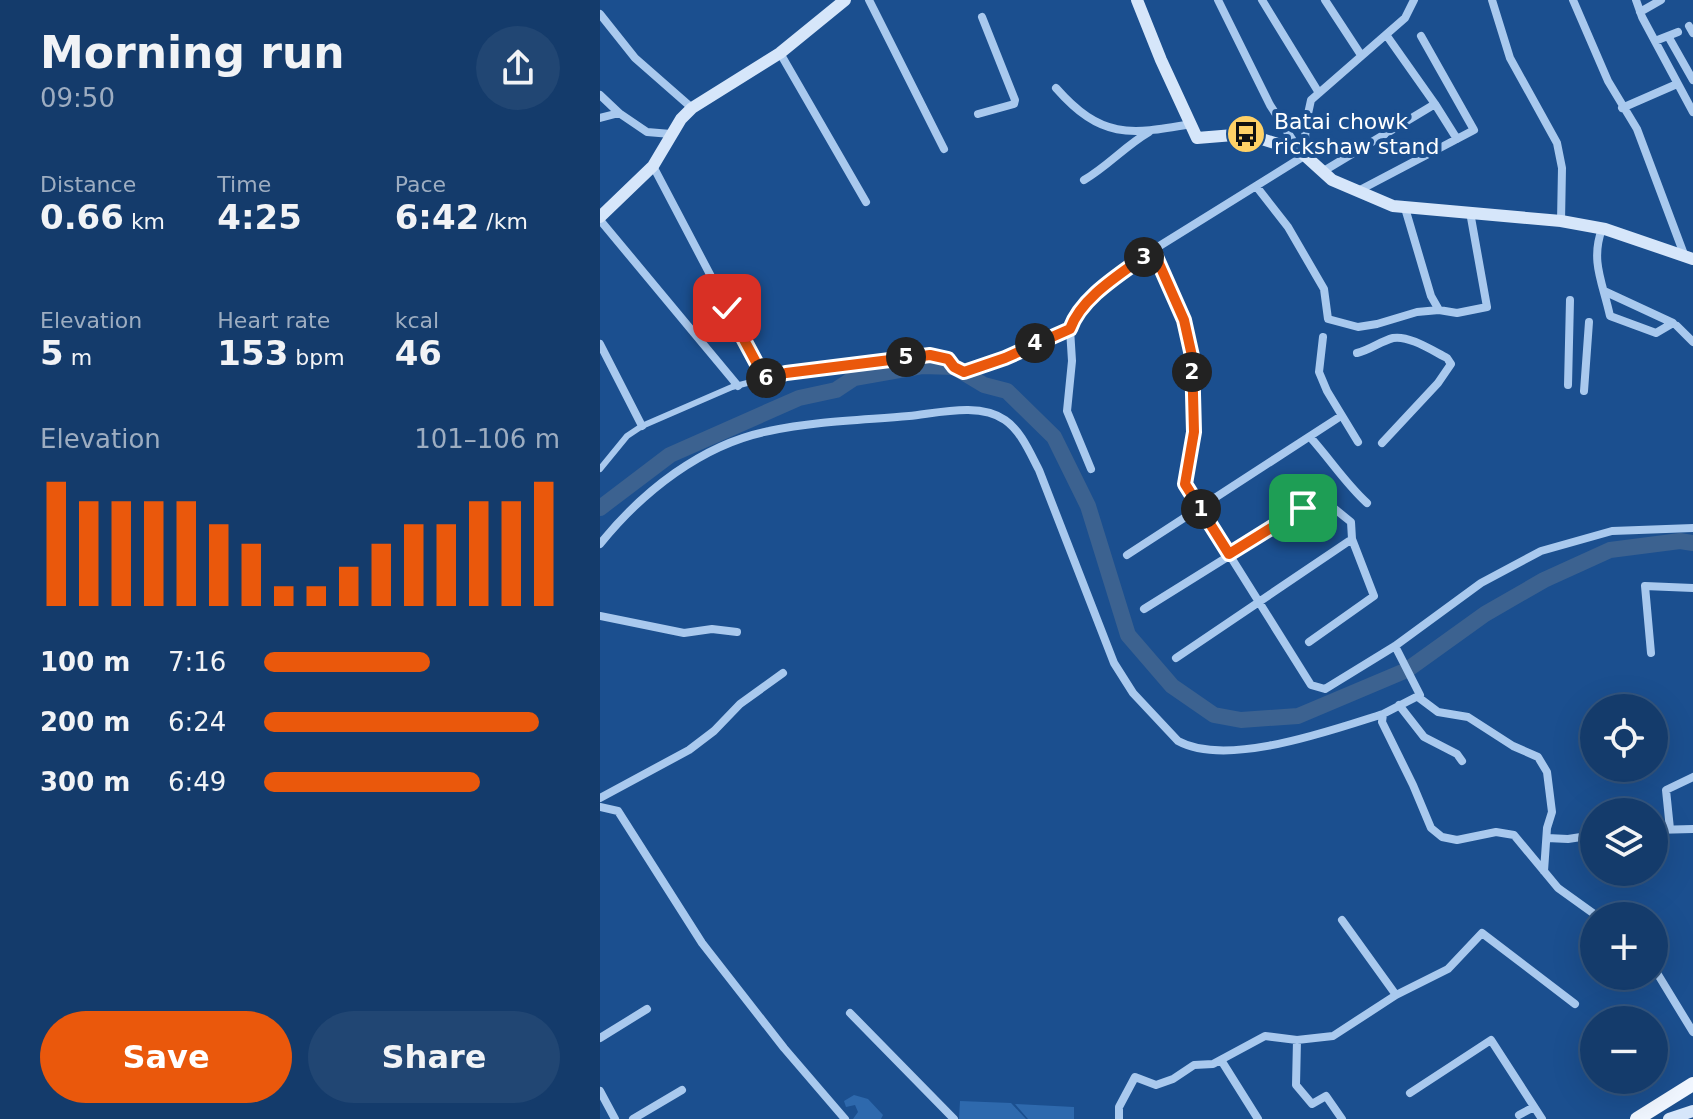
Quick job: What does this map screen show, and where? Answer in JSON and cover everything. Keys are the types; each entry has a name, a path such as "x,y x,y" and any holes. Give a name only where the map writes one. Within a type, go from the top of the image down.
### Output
{"main road":[{"path":"600,218 653,166 671,134 692,108 780,53 845,0"},
{"path":"1137,0 1197,138 1246,134 1302,154 1345,188 1385,204 1561,221 1602,229 1689,258"},
{"path":"1637,1119 1693,1084"},
{"path":"1669,1119 1693,1111"}],"street":[{"path":"869,0 944,149"},
{"path":"1218,0 1270,105 1302,154"},
{"path":"1262,0 1319,93"},
{"path":"1325,0 1361,55"},
{"path":"1091,469 1067,411 1072,361 1070,329 1073,320 1095,295 1153,250 1302,154 1311,100 1387,36 1405,18 1414,0"},
{"path":"1492,0 1510,58 1557,143 1562,168 1561,221"},
{"path":"1573,0 1622,108 1637,129 1689,258"},
{"path":"1636,0 1693,112"},
{"path":"1640,12 1661,0"},
{"path":"600,14 635,58 692,108"},
{"path":"978,114 1014,104 1015,100 982,17"},
{"path":"1655,41 1678,32"},
{"path":"1387,36 1457,139"},
{"path":"1357,192 1474,130 1421,36"},
{"path":"1668,36 1693,80"},
{"path":"780,53 866,202"},
{"path":"1622,108 1677,84"},
{"path":"1056,88 1073,108 1106,129 1149,131 1191,124"},
{"path":"600,95 647,132 671,134"},
{"path":"1322,172 1435,104"},
{"path":"600,118 619,113"},
{"path":"1084,180 1107,167 1124,149 1149,131"},
{"path":"653,166 765,379"},
{"path":"1256,186 1288,227 1324,289 1328,319 1358,327 1417,312 1439,310 1457,313 1487,307 1470,212"},
{"path":"1405,208 1431,296 1439,310"},
{"path":"600,218 738,386"},
{"path":"1602,229 1595,247 1604,291 1610,316 1656,333 1673,323 1604,291"},
{"path":"1153,250 1184,320 1192,356 1194,432 1185,479 1306,681 1325,689 1396,649 1481,583 1541,551 1612,531 1693,528"},
{"path":"1568,385 1570,300"},
{"path":"1584,391 1589,322"},
{"path":"1677,326 1693,342"},
{"path":"600,469 627,436 642,426 738,386 786,373 930,355 948,359 954,367 964,372 1005,358 1070,329"},
{"path":"1323,337 1319,372 1358,442"},
{"path":"1357,353 1371,350 1393,338 1405,339 1447,358 1451,364 1438,383 1382,443"},
{"path":"600,344 642,426"},
{"path":"600,544 660,485 722,446 742,438 811,425 979,410 1006,420 1025,443 1045,484 1114,663 1133,693 1178,741 1186,746 1240,750 1294,741 1383,714 1417,693"},
{"path":"1127,555 1341,416"},
{"path":"1310,437 1339,469 1349,486 1367,503"},
{"path":"1144,609 1282,523 1303,508 1315,493 1351,522 1352,539 1374,596 1309,642"},
{"path":"1176,658 1352,539"},
{"path":"1651,653 1645,586 1693,588"},
{"path":"600,616 684,633 712,629 737,632"},
{"path":"1396,649 1417,693 1438,712 1468,717 1513,746 1538,757 1547,772 1552,812 1544,871"},
{"path":"600,798 689,750 714,731 740,704 783,673"},
{"path":"1399,705 1424,737 1457,754 1462,761"},
{"path":"1383,714 1382,722 1431,828 1442,837 1457,840 1496,832 1514,835 1558,888 1580,904"},
{"path":"1693,777 1666,790 1670,829 1693,829"},
{"path":"600,807 618,811 702,943 784,1048 845,1119"},
{"path":"1547,838 1580,837"},
{"path":"1342,920 1396,995"},
{"path":"1119,1119 1119,1107 1135,1077 1156,1085 1173,1079 1194,1065 1213,1064 1265,1036 1297,1040 1333,1036 1396,995 1448,969 1482,933 1575,1004"},
{"path":"1667,990 1693,1032"},
{"path":"600,1038 647,1009"},
{"path":"850,1013 954,1119"},
{"path":"1297,1040 1296,1085 1312,1104 1326,1096 1342,1119"},
{"path":"1410,1093 1491,1040 1542,1119"},
{"path":"1221,1060 1258,1119"},
{"path":"633,1119 682,1090"},
{"path":"600,1091 615,1119"},
{"path":"1519,1115 1534,1107"}],"shaded area":[{"path":"854,1095 868,1099 883,1115 881,1119 853,1119 858,1112 855,1105 846,1107 844,1101"},
{"path":"960,1101 1011,1103 1026,1119 959,1119"},
{"path":"1015,1104 1074,1107 1074,1119 1028,1119"}],"waterway":[{"path":"600,508 670,455 799,398 836,390 854,378 922,366 954,367 984,385 1007,391 1054,437 1088,506 1128,635 1172,686 1214,715 1241,720 1298,716 1407,670 1485,614 1544,580 1610,550 1680,541 1693,543"}],"place":[{"name":"Batai chowk rickshaw stand","path":"1246,134"}],"route":[{"path":"727,308 765,379 786,373 930,355 948,359 954,367 964,372 1005,358 1070,329 1073,320 1095,295 1153,250 1184,320 1192,356 1194,432 1185,484 1229,554 1303,508"}]}
